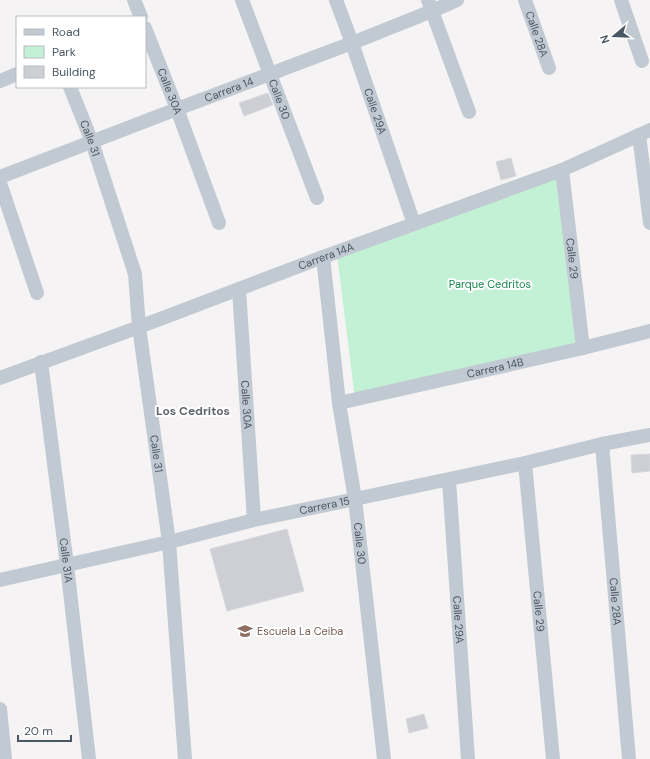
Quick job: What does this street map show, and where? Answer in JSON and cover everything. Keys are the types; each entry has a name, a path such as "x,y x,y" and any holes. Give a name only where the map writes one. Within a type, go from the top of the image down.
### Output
{"street":[{"path":"134,0 141,16"},
{"name":"Calle 30","path":"242,0 316,198"},
{"name":"Calle 29A","path":"336,0 414,224"},
{"name":"Carrera 14","path":"0,177 352,43 430,6 457,0"},
{"name":"Calle 28A","path":"524,0 549,68"},
{"path":"621,0 642,61"},
{"path":"430,6 469,112"},
{"name":"Calle 30A","path":"146,31 219,223"},
{"path":"0,81 16,74"},
{"name":"Calle 31","path":"70,88 92,142 135,274 139,327 169,542 185,759"},
{"path":"644,132 650,223"},
{"name":"Carrera 14A","path":"0,378 323,257 562,170 644,132"},
{"name":"Calle 29","path":"562,170 583,348"},
{"path":"0,184 37,293"},
{"name":"Calle 30","path":"323,257 339,403 355,500 384,759"},
{"name":"Calle 30A","path":"239,289 254,520"},
{"name":"Carrera 14B","path":"339,403 583,348 650,331"},
{"name":"Calle 31A","path":"41,362 67,565 89,759"},
{"name":"Carrera 15","path":"0,580 169,542 254,520 449,480 602,444 650,435"},
{"name":"Calle 28A","path":"602,444 629,759"},
{"name":"Calle 29","path":"525,463 553,759"},
{"name":"Calle 29A","path":"449,480 468,759"},
{"path":"0,709 5,759"}],"green space":[{"name":"Parque Cedritos","path":"562,170 580,346 355,399 337,255"}],"building":[{"path":"268,93 273,105 244,116 239,103"},
{"path":"511,158 516,176 501,180 496,162"},
{"path":"650,454 650,471 632,473 631,455"},
{"path":"287,529 304,591 227,611 210,549"},
{"path":"424,714 428,728 409,733 406,719"}],"place":[{"name":"Escuela La Ceiba","path":"245,631"}],"district":[{"name":"Los Cedritos","path":"193,411"}]}
